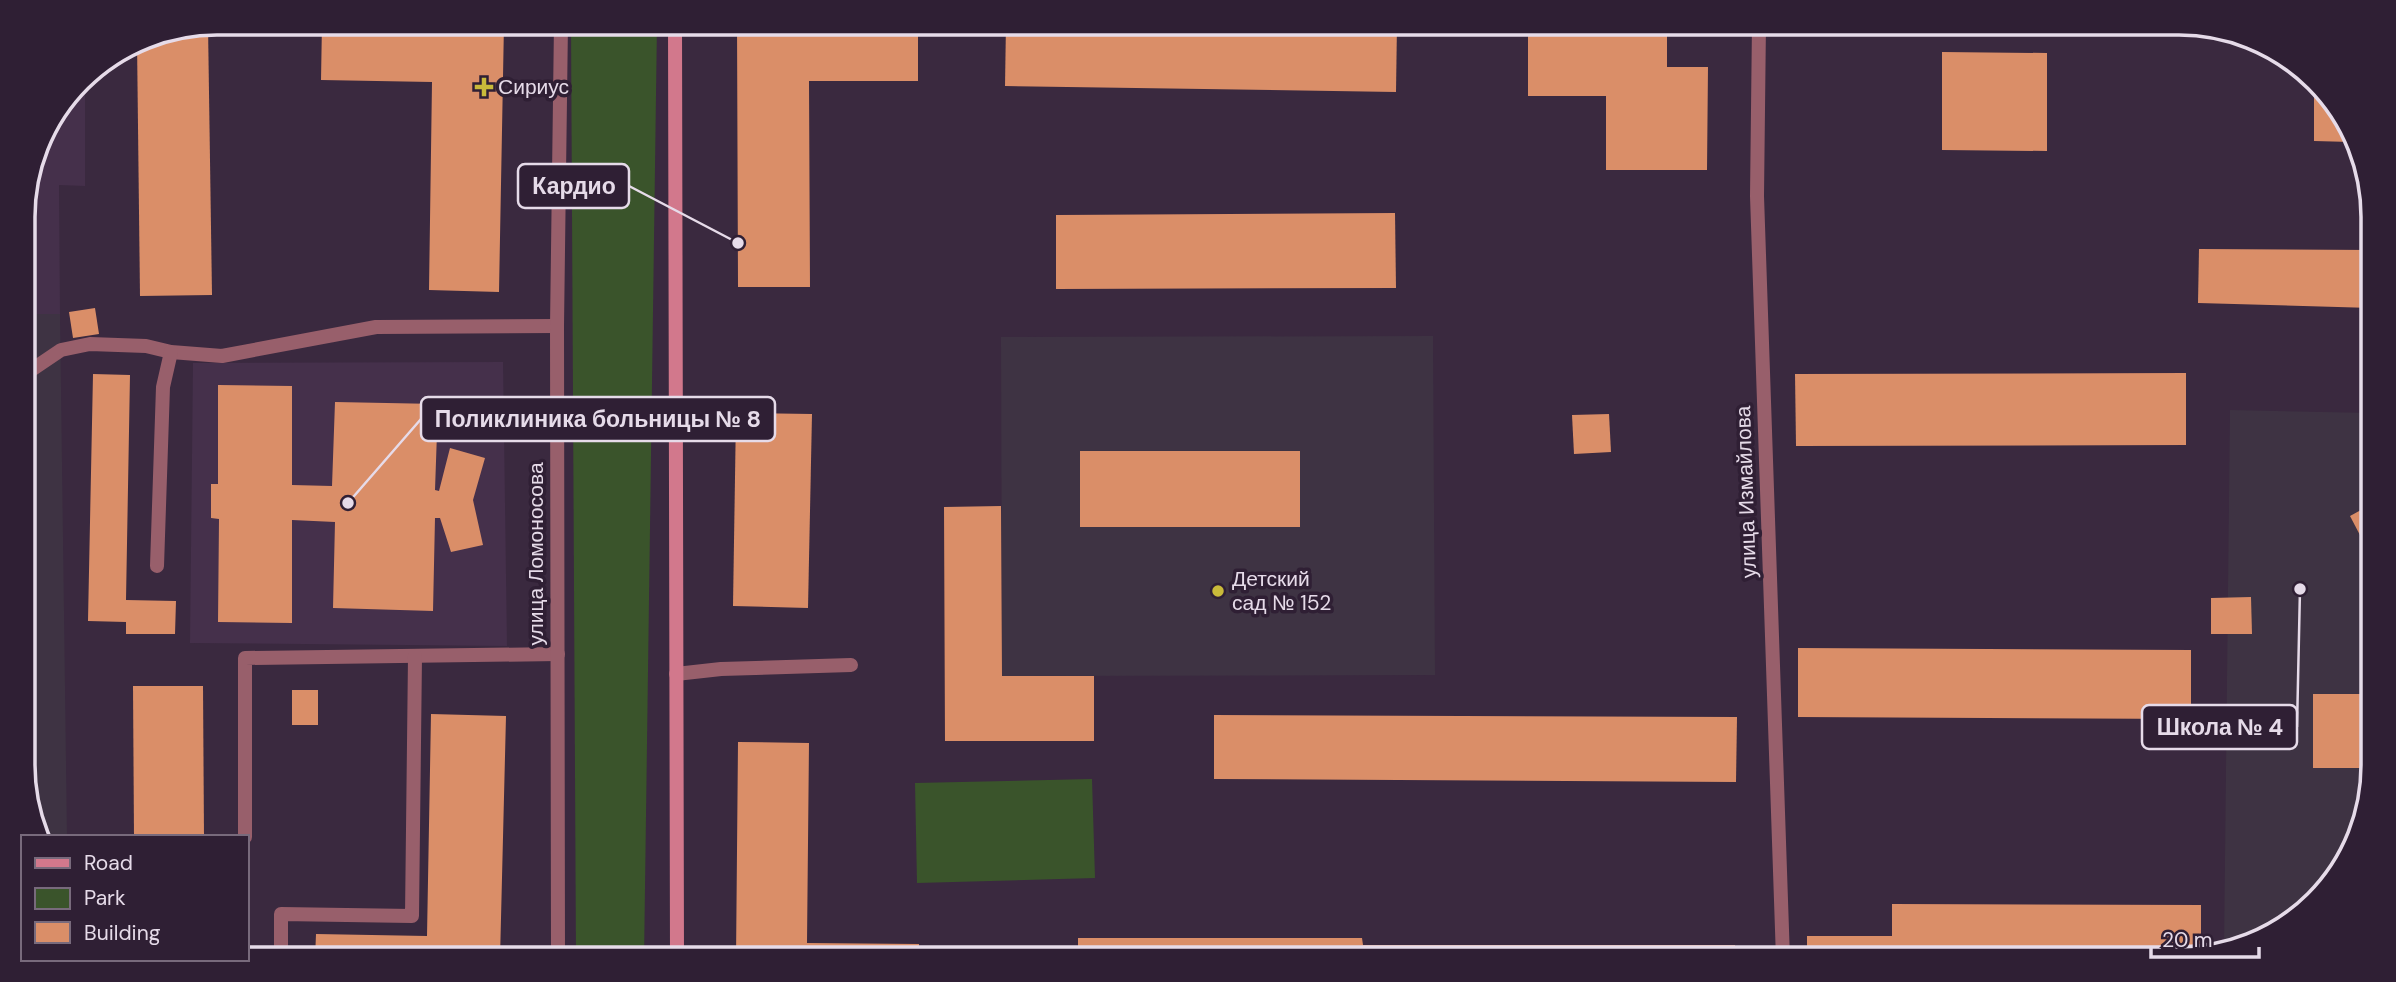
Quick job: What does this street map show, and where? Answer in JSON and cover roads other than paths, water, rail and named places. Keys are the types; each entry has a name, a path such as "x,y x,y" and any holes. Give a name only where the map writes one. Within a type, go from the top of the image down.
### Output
{"street":[{"name":"улица Ломоносова","path":"558,947 557,326 561,35"},
{"path":"675,35 677,947"},
{"name":"улица Измайлова","path":"1759,35 1757,196 1783,947"},
{"path":"35,368 61,350 90,344 146,346 171,352 222,356 376,327 557,326"},
{"path":"157,566 163,387 171,352"},
{"path":"245,835 245,659 558,654"},
{"path":"281,947 281,915 412,916 415,656"},
{"path":"676,674 721,669 851,665"}],"place":[{"name":"Сириус","path":"484,87"},
{"name":"Кардио","path":"738,243"},
{"name":"Поликлиника больницы № 8","path":"348,503"},
{"name":"Школа № 4","path":"2300,589"},
{"name":"Детский сад № 152","path":"1218,591"}]}
